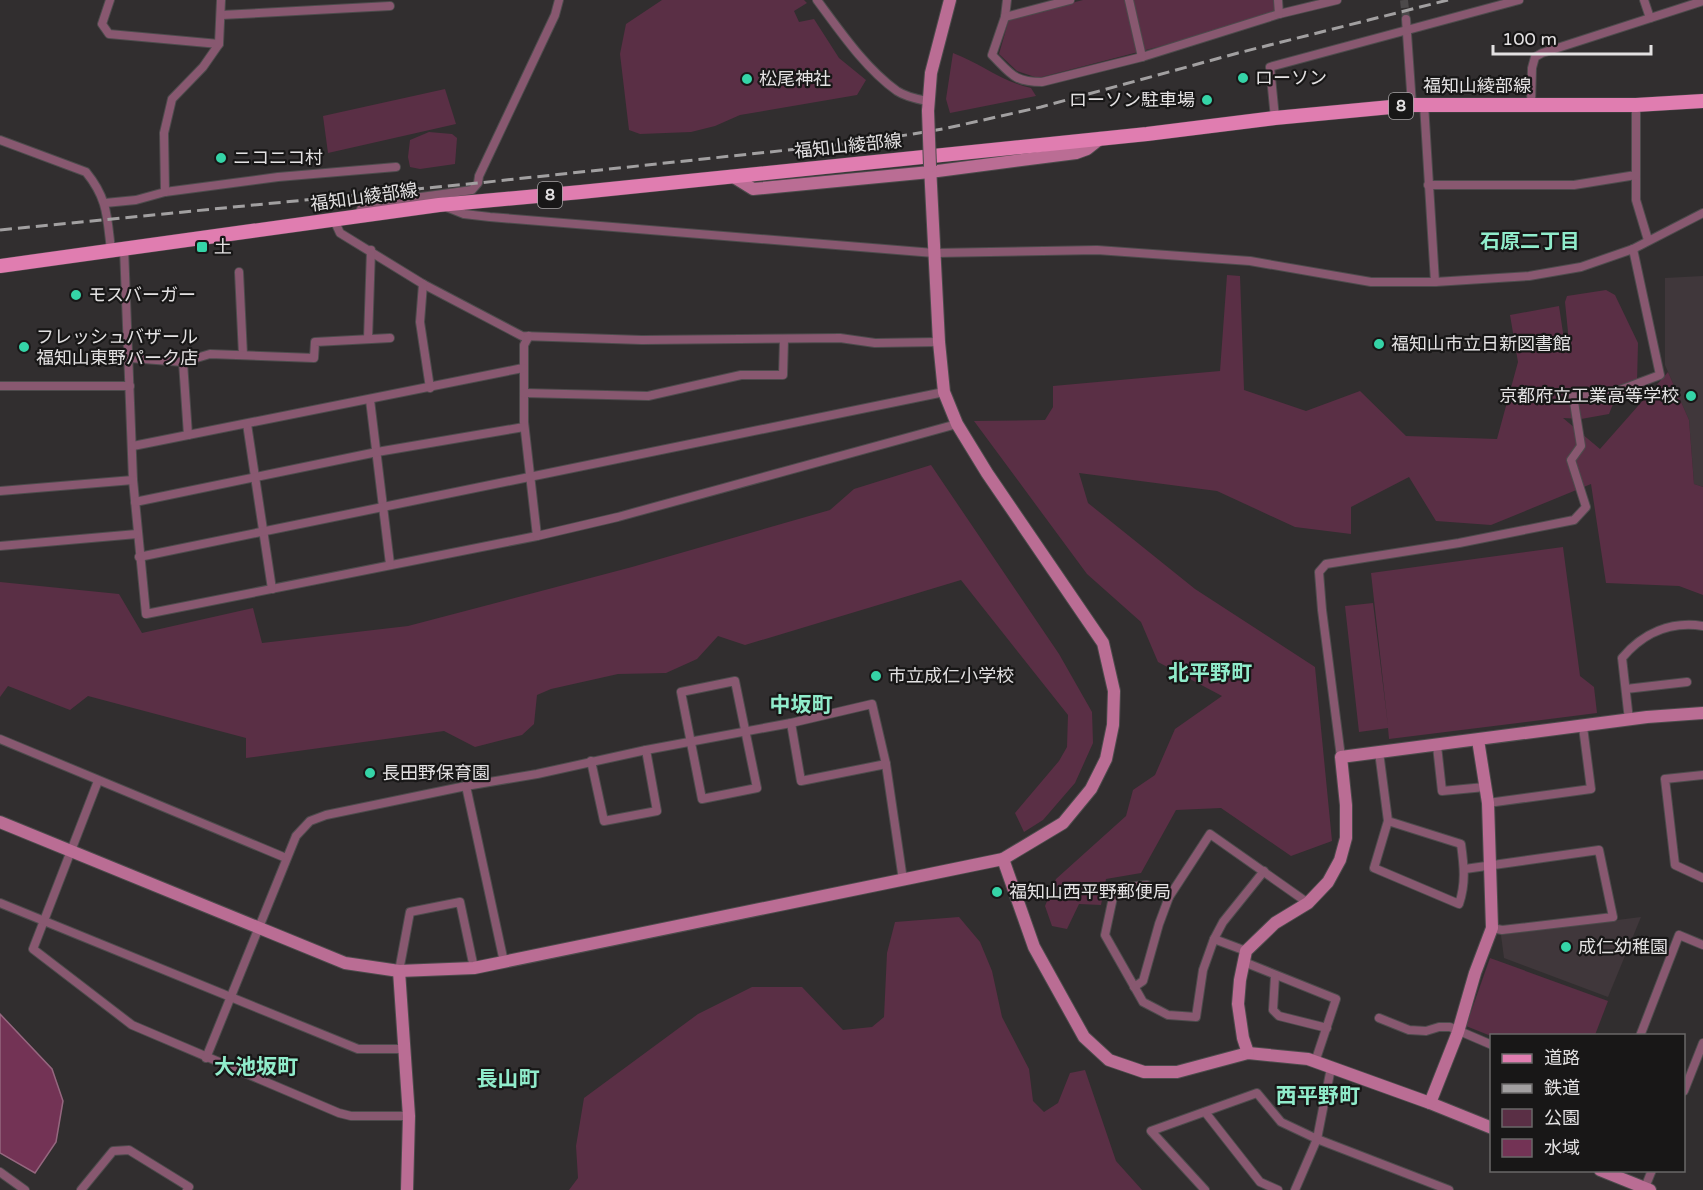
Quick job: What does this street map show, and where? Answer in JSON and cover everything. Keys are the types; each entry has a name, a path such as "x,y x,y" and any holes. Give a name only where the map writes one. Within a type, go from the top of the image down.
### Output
{"main road":[{"name":"福知山綾部線","path":"0,266 439,205 1147,134 1275,118 1418,104 1636,105 1703,101"}],"street":[{"path":"110,0 102,24 110,34 219,44"},
{"path":"165,192 164,134 172,99 203,67 219,44 221,0"},
{"path":"358,216 363,205 472,190 478,183 479,176 545,37 559,0"},
{"path":"817,0 864,61 897,92 928,106"},
{"path":"0,822 345,963 399,971 474,968 1003,859 1063,824 1091,789 1106,759 1113,725 1114,691 1103,644 987,473 957,424 944,392 934,253 928,106 931,73 950,0"},
{"path":"1007,0 1005,16 992,55 1016,79 1029,82 1042,82 1142,57 1279,14 1337,0"},
{"path":"1005,16 1070,0"},
{"path":"1129,0 1142,57"},
{"path":"1278,0 1279,14"},
{"path":"1275,118 1270,67 1519,0"},
{"path":"1644,0 1650,18"},
{"path":"1531,104 1532,68 1535,57 1703,1"},
{"path":"221,15 390,6"},
{"path":"1406,19 1428,185 1435,282"},
{"path":"1636,105 1636,200 1648,240"},
{"path":"732,176 753,189 1076,153 1087,149 1101,138"},
{"path":"0,140 86,172 105,203 117,249 130,358 133,480 146,614 537,536 618,517 957,424"},
{"path":"105,203 136,200 165,192 278,177 396,167"},
{"path":"1428,185 1574,185 1636,175"},
{"path":"439,205 464,214 490,217 934,253 1097,250 1250,261 1371,282 1435,282 1529,276 1581,267 1633,249 1703,213"},
{"path":"334,220 340,233 423,284 522,336 642,340 840,338 875,343 939,342"},
{"path":"1248,1053 1243,1038 1239,1004 1245,956 1275,923 1308,903 1328,882 1340,860 1346,838 1346,805 1319,572 1326,564 1459,543 1574,520 1580,514 1586,507 1571,460 1581,446 1573,396 1612,393 1660,375 1633,249"},
{"path":"368,339 370,250"},
{"path":"239,272 243,356"},
{"path":"423,284 420,322 430,388"},
{"path":"529,336 524,345 524,427 537,536"},
{"path":"130,358 183,362 210,354 314,358 315,342 390,339"},
{"path":"524,393 648,396 741,375 783,375 784,339"},
{"path":"183,362 188,435"},
{"path":"133,446 523,368"},
{"path":"0,386 130,386"},
{"path":"139,557 944,392"},
{"path":"370,400 390,564"},
{"path":"247,424 272,589"},
{"path":"135,502 377,452 524,427"},
{"path":"0,491 133,480"},
{"path":"0,546 137,534"},
{"path":"1629,720 1622,658 1631,648 1656,631 1689,624 1703,626"},
{"path":"735,681 757,788 702,799 690,741 681,692 735,681"},
{"path":"1626,689 1687,682"},
{"path":"206,1058 296,836 310,821 326,815 537,774 690,741 791,723 872,704 886,764 903,880"},
{"path":"1341,758 1629,720 1703,713"},
{"path":"791,723 801,781 886,764"},
{"path":"1488,804 1591,789 1583,727"},
{"path":"0,739 286,858"},
{"path":"1430,1103 1458,1032 1475,974 1492,928 1488,804 1478,740"},
{"path":"1437,746 1442,791 1485,787"},
{"path":"591,761 604,821 657,811 646,750"},
{"path":"1379,752 1388,821 1374,868 1459,904 1464,889 1465,869 1461,844 1388,821"},
{"path":"1703,775 1665,779 1675,866 1703,878"},
{"path":"98,781 33,949 132,1025 206,1058 339,1113 351,1116 409,1116"},
{"path":"466,786 504,962"},
{"path":"1134,987 1143,981 1169,897 1210,834 1308,903"},
{"path":"1465,869 1599,850 1613,917 1502,930 1492,928"},
{"path":"1003,859 1034,947 1084,1037 1109,1060 1144,1072 1177,1072 1248,1053 1308,1059 1430,1103 1490,1128"},
{"path":"1169,897 1147,885 1115,888 1105,935 1143,1002 1168,1015 1196,1017 1203,970 1214,939 1223,922 1264,871"},
{"path":"407,1190 409,1116 399,971 410,912 460,902 474,968"},
{"path":"0,903 231,995 358,1049 405,1049"},
{"path":"1640,1034 1679,935 1703,945"},
{"path":"1214,939 1275,976 1336,999 1315,1062"},
{"path":"1275,976 1273,1010 1278,1016 1327,1028"},
{"path":"1379,1018 1409,1030 1426,1031 1438,1027 1450,1027 1490,1045"},
{"path":"1685,1086 1703,1043"},
{"path":"1294,1190 1317,1139 1332,1068"},
{"path":"1205,1190 1151,1131 1257,1093 1281,1122 1317,1139 1449,1190"},
{"path":"1205,1112 1260,1182 1278,1190"},
{"path":"81,1190 113,1151 129,1150 189,1187 186,1190"},
{"path":"0,1172 25,1190"},
{"path":"1605,1172 1646,1189 1651,1172"}],"shaded area":[{"name":"京都府立工業高等学校","path":"1703,276 1703,487 1694,484 1689,420 1665,365 1665,278"},
{"name":"成仁幼稚園","path":"1641,917 1608,997 1504,958 1501,935"}],"green space":[{"name":"松尾神社","path":"662,0 804,0 807,3 794,11 799,22 814,19 839,58 866,80 857,95 740,115 715,126 691,132 640,134 629,130 620,54 626,24"},
{"path":"1083,0 1275,0 1277,16 1038,78 1017,71 999,54 1009,19"},
{"path":"953,53 1000,77 1031,88 1036,96 950,113 946,99"},
{"path":"445,89 456,124 328,153 323,116"},
{"path":"429,132 452,134 457,138 455,164 420,169 410,167 408,157 410,140"},
{"path":"1227,275 1240,276 1244,390 1306,411 1360,391 1406,436 1497,439 1518,362 1510,315 1559,306 1565,346 1568,332 1565,302 1567,296 1606,290 1615,295 1638,343 1637,383 1618,394 1609,414 1581,419 1563,418 1600,449 1668,372 1689,420 1694,484 1703,487 1703,595 1679,586 1606,583 1591,484 1491,525 1436,521 1409,477 1351,507 1351,534 1295,527 1217,491 1079,473 1088,503 1195,589 1315,667 1332,841 1291,856 1221,808 1176,810 1141,873 1106,879 1101,905 1079,904 1067,929 1052,926 1045,906 1056,879 1126,816 1133,790 1155,775 1175,729 1222,696 1158,662 1141,622 1087,574 974,421 1045,420 1053,407 1053,386 1220,371"},
{"path":"931,465 1059,654 1092,712 1093,743 1075,783 1043,820 1024,832 1015,813 1059,761 1067,747 1068,715 961,580 745,645 718,636 697,659 666,673 618,674 551,689 537,695 534,724 522,735 475,747 444,731 246,758 246,738 88,696 70,710 8,686 0,697 0,582 119,594 142,633 253,608 262,643 408,626 632,567 830,510 854,489"},
{"path":"1563,547 1580,676 1594,687 1597,713 1389,739 1388,728 1359,732 1345,606 1373,603 1388,726 1371,573"},
{"path":"959,917 980,942 992,971 1002,1017 1029,1069 1033,1101 1044,1112 1058,1103 1070,1073 1085,1070 1116,1161 1142,1190 569,1190 578,1178 576,1146 584,1098 698,1014 752,987 802,987 843,1030 872,1027 884,1017 887,953 895,922"},
{"path":"1490,958 1608,1001 1595,1034 1490,1036 1466,1026"}],"water":[{"path":"0,1014 52,1069 63,1101 56,1142 35,1173 0,1153"}],"tunnel":[{"path":"1404,0 1406,19"}],"railway":[{"path":"0,230 863,142 943,129 1041,107 1238,53 1448,0"}],"place":[{"name":"ローソン","path":"1243,78"},
{"name":"松尾神社","path":"747,79"},
{"name":"ローソン駐車場","path":"1207,100"},
{"name":"ニコニコ村","path":"221,158"},
{"name":"土","path":"202,247"},
{"name":"モスバーガー","path":"76,295"},
{"name":"福知山市立日新図書館","path":"1379,344"},
{"name":"フレッシュバザール 福知山東野パーク店","path":"24,347"},
{"name":"京都府立工業高等学校","path":"1691,396"},
{"name":"市立成仁小学校","path":"876,676"},
{"name":"長田野保育園","path":"370,773"},
{"name":"福知山西平野郵便局","path":"997,892"},
{"name":"成仁幼稚園","path":"1566,947"}],"district":[{"name":"石原二丁目","path":"1530,242"},
{"name":"北平野町","path":"1210,673"},
{"name":"中坂町","path":"801,705"},
{"name":"大池坂町","path":"256,1067"},
{"name":"長山町","path":"508,1079"},
{"name":"西平野町","path":"1318,1096"}]}
